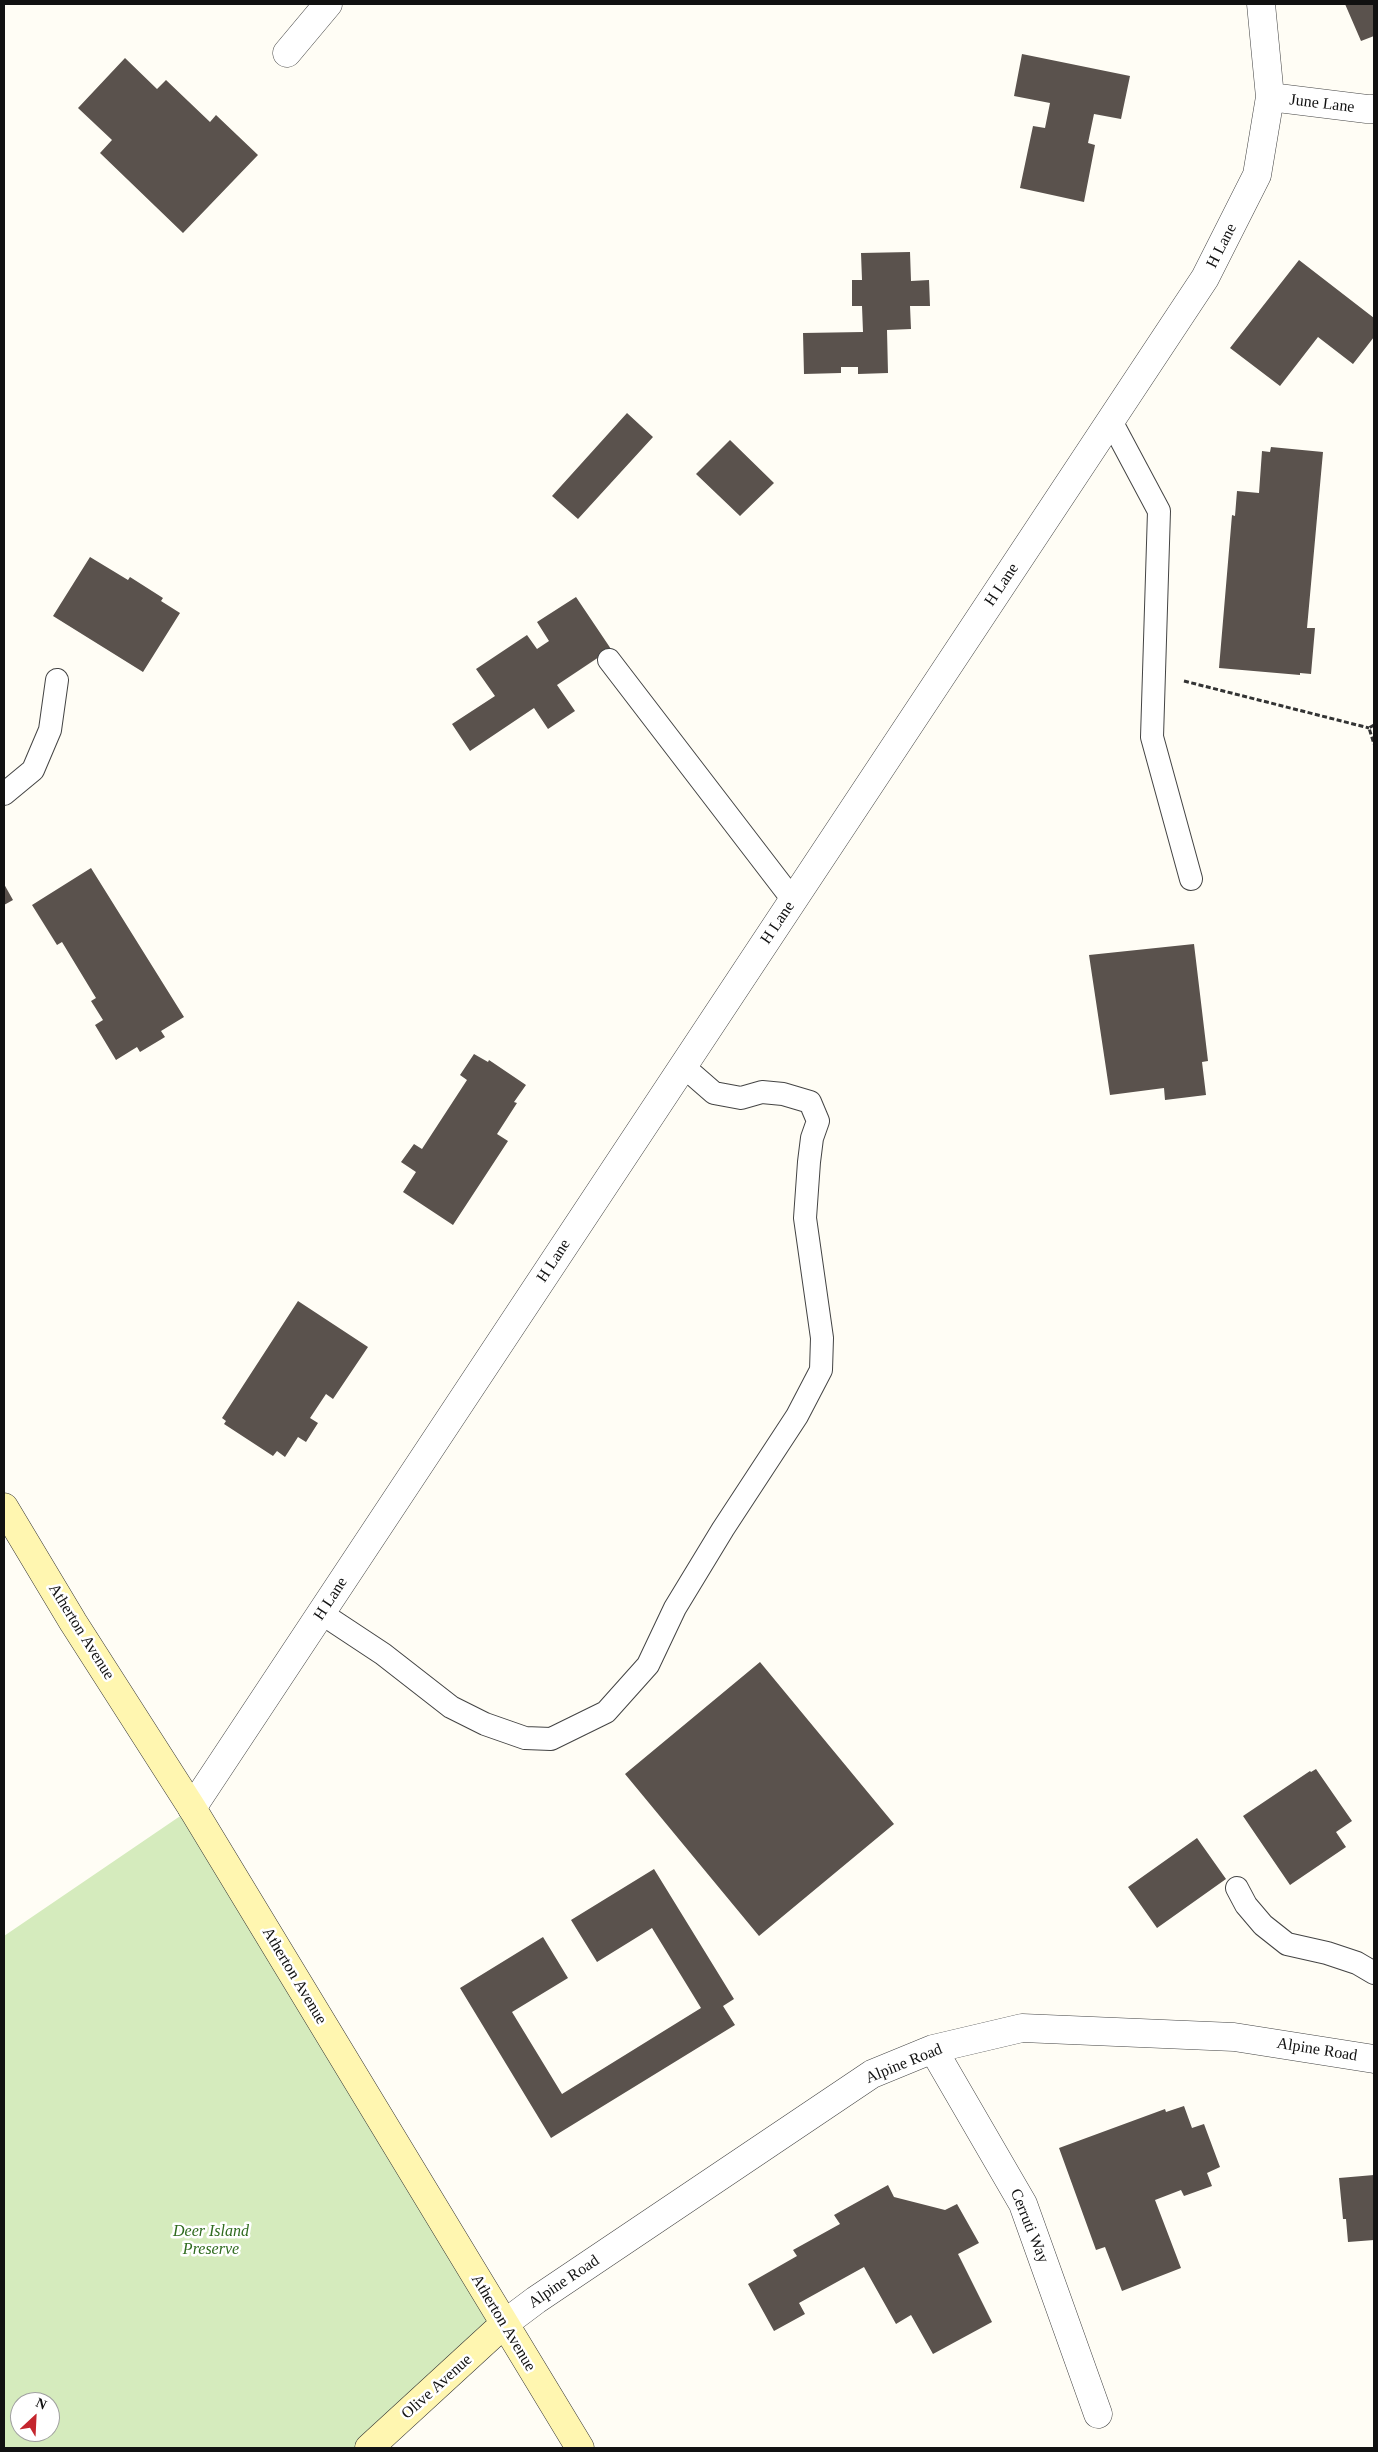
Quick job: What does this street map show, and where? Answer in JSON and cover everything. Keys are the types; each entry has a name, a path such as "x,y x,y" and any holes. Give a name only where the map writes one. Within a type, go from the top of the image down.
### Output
{"main road":[{"name":"Atherton Avenue","path":"4,1506 74,1622 192,1808 580,2448"},
{"name":"Olive Avenue","path":"369,2448 504,2324"}],"street":[{"path":"287,53 328,4"},
{"name":"H Lane","path":"192,1808 1205,278 1257,175 1270,97 1261,4"},
{"name":"June Lane","path":"1270,97 1366,110 1374,108"},
{"name":"Alpine Road","path":"504,2324 544,2294 872,2074 933,2049 1022,2028 1234,2037 1374,2059"},
{"name":"Cerruti Way","path":"933,2049 1023,2204 1098,2414"}],"lane":[{"path":"1111,421 1159,511 1152,738 1191,879"},
{"path":"609,660 794,900"},
{"path":"4,794 33,770 50,730 57,680"},
{"path":"321,1614 383,1654 451,1707 485,1724 524,1738 551,1739 606,1712 648,1665 675,1608 723,1529 797,1416 821,1370 822,1338 804,1218 811,1146 818,1121 810,1102 783,1094 762,1092 742,1098 714,1094 683,1066"},
{"path":"1237,1888 1246,1905 1263,1925 1287,1944 1327,1953 1357,1963 1374,1973"}],"path":[{"path":"1154,674 1348,720 1369,728"},
{"path":"1369,728 1374,725"},
{"path":"1369,728 1374,744"}],"green space":[{"name":"Deer Island Preserve","path":"192,1808 504,2324 369,2448 4,2448 4,1936"}],"building":[{"path":"1345,4 1374,4 1374,36 1361,41"},
{"path":"1022,54 1130,76 1121,119 1094,114 1088,143 1095,145 1084,202 1020,188 1033,126 1045,128 1050,103 1014,96"},
{"path":"125,58 157,89 166,80 210,122 216,115 258,155 183,233 100,153 112,140 78,108"},
{"path":"910,252 911,281 929,280 930,306 910,306 911,329 887,330 888,373 858,374 858,367 841,367 841,373 804,374 803,333 863,332 862,306 852,306 852,280 862,280 861,253"},
{"path":"1299,260 1374,318 1374,337 1353,364 1318,337 1280,386 1230,348"},
{"path":"627,413 653,437 578,519 552,496"},
{"path":"730,440 774,483 740,516 696,474"},
{"path":"1271,447 1323,452 1307,628 1315,628 1311,674 1300,673 1300,675 1219,668 1232,515 1235,516 1237,491 1259,493 1262,451 1270,452"},
{"path":"90,557 128,580 130,577 163,598 161,601 180,613 143,672 53,616"},
{"path":"576,597 611,649 557,685 575,711 548,729 534,708 470,751 452,724 495,696 476,669 527,635 537,649 549,641 537,622"},
{"path":"91,868 184,1017 161,1031 165,1037 140,1052 137,1047 116,1060 95,1025 103,1020 91,1001 96,998 62,942 57,945 32,905"},
{"path":"4,884 13,900 4,905"},
{"path":"1194,944 1208,1061 1202,1062 1206,1095 1165,1100 1164,1088 1110,1095 1089,955"},
{"path":"474,1054 488,1062 489,1060 526,1085 514,1102 517,1103 497,1134 508,1141 453,1225 403,1192 416,1172 401,1162 414,1144 422,1149 467,1080 460,1075"},
{"path":"298,1301 368,1347 333,1399 326,1394 310,1418 318,1423 306,1442 298,1437 285,1457 277,1451 273,1456 224,1424 226,1421 222,1418"},
{"path":"760,1662 894,1824 759,1936 625,1774"},
{"path":"1316,1769 1352,1821 1336,1832 1346,1847 1290,1885 1243,1816 1310,1771"},
{"path":"1197,1838 1226,1879 1157,1928 1128,1887"},
{"path":"654,1869 734,1999 723,2006 735,2025 551,2138 460,1988 543,1937 568,1978 512,2012 562,2094 701,2008 652,1928 597,1962 571,1920"},
{"path":"1184,2106 1192,2128 1204,2124 1220,2167 1207,2173 1212,2186 1184,2196 1181,2190 1155,2200 1181,2268 1122,2291 1105,2247 1096,2250 1059,2148 1165,2109 1166,2112"},
{"path":"1374,2175 1374,2240 1348,2242 1346,2219 1343,2219 1339,2178"},
{"path":"888,2185 894,2197 945,2210 957,2204 979,2243 958,2254 992,2322 933,2354 911,2315 896,2324 864,2267 799,2303 805,2314 774,2331 748,2284 797,2256 793,2250 840,2224 834,2215"}]}
